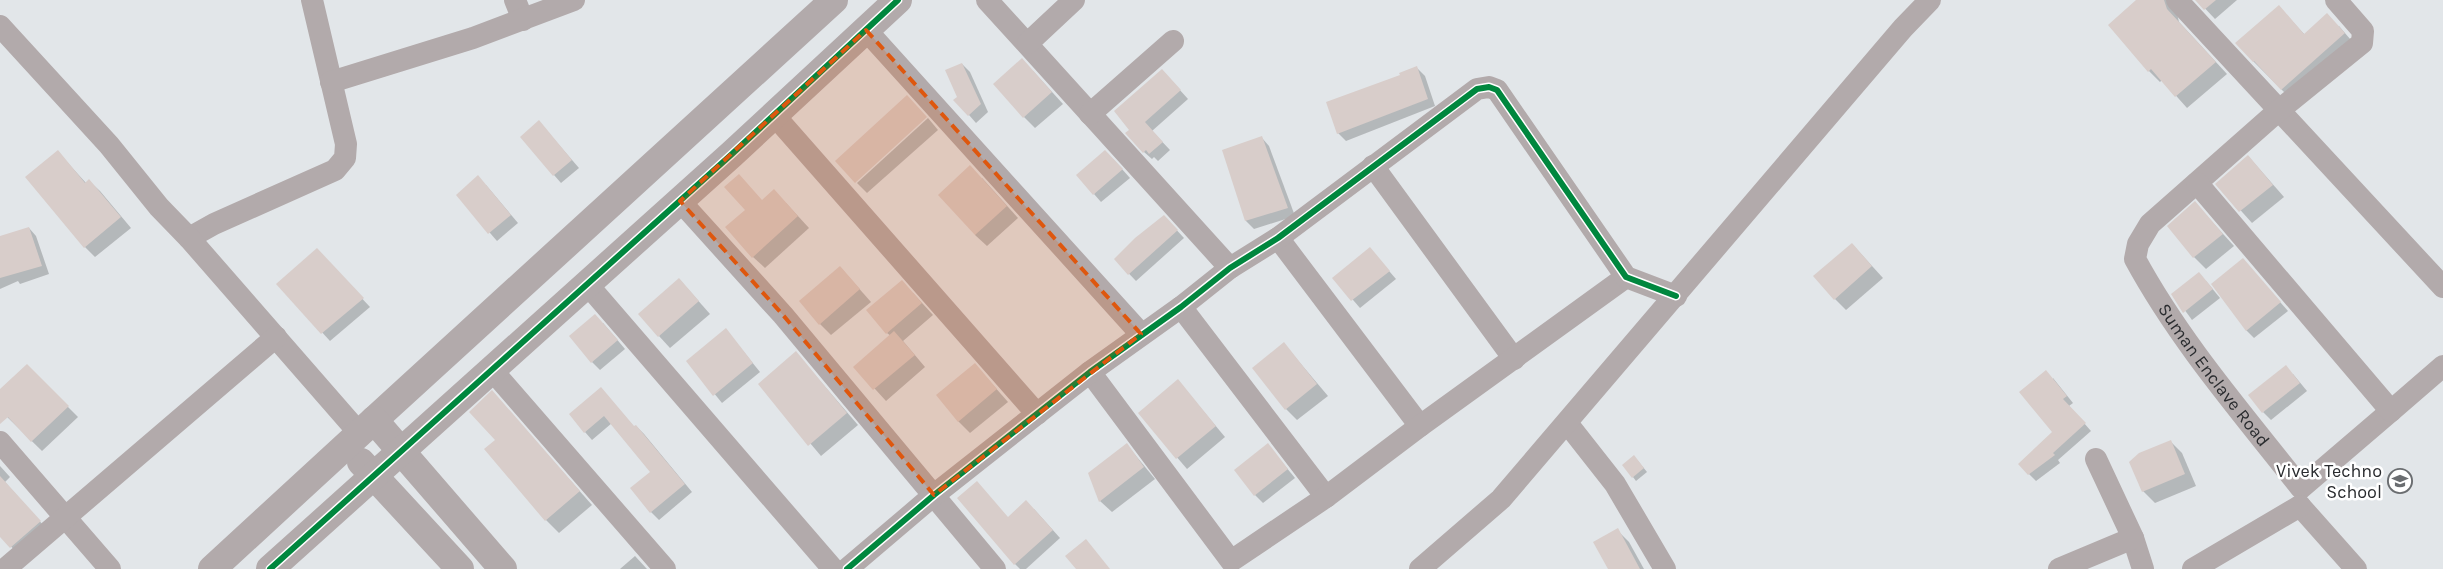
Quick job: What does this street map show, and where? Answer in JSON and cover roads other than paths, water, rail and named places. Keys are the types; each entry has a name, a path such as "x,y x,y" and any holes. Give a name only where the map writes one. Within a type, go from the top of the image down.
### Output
{"street":[{"path":"189,238 214,224 335,170 345,158 346,144 312,0"},
{"path":"331,82 473,38 519,10 574,0"},
{"path":"212,569 834,0"},
{"path":"270,569 680,201 898,0"},
{"path":"988,0 1230,268"},
{"path":"1028,43 1074,0"},
{"path":"1420,569 1501,499 1568,423 1897,36 1930,0"},
{"path":"2177,0 2443,287"},
{"path":"2336,0 2363,30 2362,43 2278,111 2198,183 2391,410"},
{"path":"0,26 109,145 159,207 189,238 360,433 373,475 460,569"},
{"path":"866,30 1141,334"},
{"path":"1090,114 1173,41"},
{"path":"847,569 934,495 1090,372 1181,307 1230,268 1278,238 1478,89 1489,87 1497,90 1626,277 1676,296"},
{"path":"774,115 1037,414"},
{"path":"1373,166 1514,358"},
{"name":"Suman Enclave Road","path":"2198,183 2150,224 2138,244 2135,259 2154,295 2176,326 2356,569"},
{"path":"680,201 783,314 995,569"},
{"path":"1278,238 1420,426"},
{"path":"1090,372 1232,561 1326,497 1420,426 1626,277"},
{"path":"587,284 833,569"},
{"path":"1181,307 1326,497"},
{"path":"5,569 276,338"},
{"path":"2193,569 2301,497 2391,410 2443,366"},
{"path":"492,370 665,569"},
{"path":"1568,423 1615,484 1665,569"},
{"path":"360,433 401,451 503,569"},
{"path":"0,442 110,569"},
{"path":"2096,459 2132,538 2143,569"},
{"path":"2059,569 2132,538"}],"place":[{"name":"Vivek Techno School","path":"2400,481"}]}
